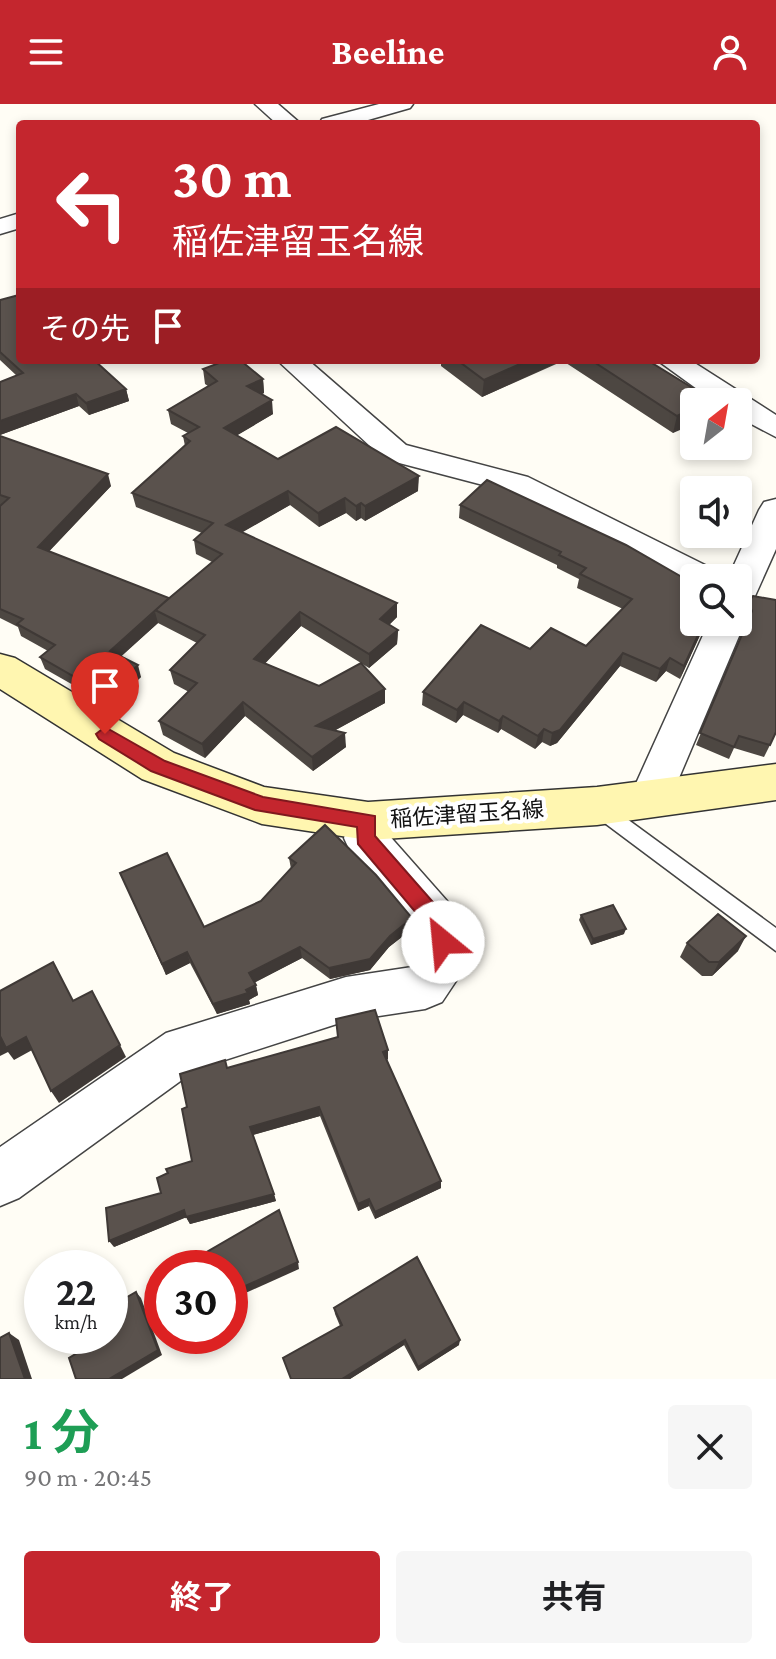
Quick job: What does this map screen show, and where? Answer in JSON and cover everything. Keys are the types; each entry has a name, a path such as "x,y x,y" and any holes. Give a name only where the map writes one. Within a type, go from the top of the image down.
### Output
{"main road":[{"name":"稲佐津留玉名線","path":"0,669 158,766 262,805 368,821 597,806 776,782"}],"street":[{"path":"265,104 285,120"},
{"path":"345,120 403,104"},
{"path":"296,364 395,452 517,484 680,566"},
{"path":"677,364 714,388"},
{"path":"752,413 776,428"},
{"path":"752,564 776,510"},
{"path":"650,799 721,636"},
{"path":"0,1179 183,1050 346,999 425,987 447,960 439,924 365,838 368,821"}],"lane":[{"path":"597,806 776,941"}],"building":[{"path":"16,296 16,364 98,364 126,389 86,403 76,394 0,421 0,382 23,373 0,352 0,300"},
{"path":"216,364 245,364 263,379 247,386 272,400 224,428 278,459 336,427 419,476 365,506 361,503 356,506 345,498 318,513 288,491 226,525 397,603 380,619 398,630 369,654 300,612 254,659 319,686 361,663 385,689 316,726 345,733 312,757 243,702 202,744 159,721 197,683 170,670 205,635 155,610 222,554 194,540 213,523 132,493 190,441 183,436 199,427 168,410 217,381 203,369"},
{"path":"462,364 520,364 484,380"},
{"path":"597,364 654,364 692,388 680,388 680,415 677,416"},
{"path":"0,436 108,474 38,547 169,598 110,651 138,665 106,695 40,657 55,645 17,624 23,619 0,609 0,506 9,498 0,495"},
{"path":"487,480 626,545 680,576 680,636 698,636 684,666 670,658 660,669 623,653 560,730 552,733 544,729 538,736 503,716 499,721 464,702 457,710 423,692 481,625 530,649 551,628 586,646 632,599 580,574 586,568 559,555 561,552 460,505"},
{"path":"752,597 776,600 776,732 770,745 739,736 734,747 700,733 741,636 752,636"},
{"path":"325,825 376,875 412,918 390,936 370,959 329,968 300,947 249,973 256,985 246,990 248,993 213,1004 187,952 162,964 120,873 167,853 204,927 261,901 296,863 289,858"},
{"path":"613,905 626,929 593,939 581,915"},
{"path":"718,914 746,936 719,962 709,962 687,943"},
{"path":"53,962 73,1001 92,991 120,1045 51,1091 26,1037 6,1048 0,1039 0,991"},
{"path":"375,1010 388,1050 383,1052 441,1181 375,1212 369,1199 358,1204 319,1107 250,1127 274,1194 186,1217 184,1210 109,1241 106,1208 161,1193 157,1178 168,1173 166,1169 192,1161 182,1109 187,1107 180,1074 225,1060 227,1068 338,1037 336,1019"},
{"path":"279,1210 298,1262 248,1285 248,1250 210,1250"},
{"path":"417,1257 460,1340 418,1367 405,1340 342,1379 291,1379 283,1358 342,1325 334,1308"},
{"path":"136,1292 144,1313 144,1354 151,1354 109,1379 76,1379 69,1358 76,1354 128,1354 128,1297"},
{"path":"9,1333 25,1379 0,1379 0,1338"}],"route":[{"path":"105,734 158,766 262,805 368,821 365,838 439,924 443,942"}]}
